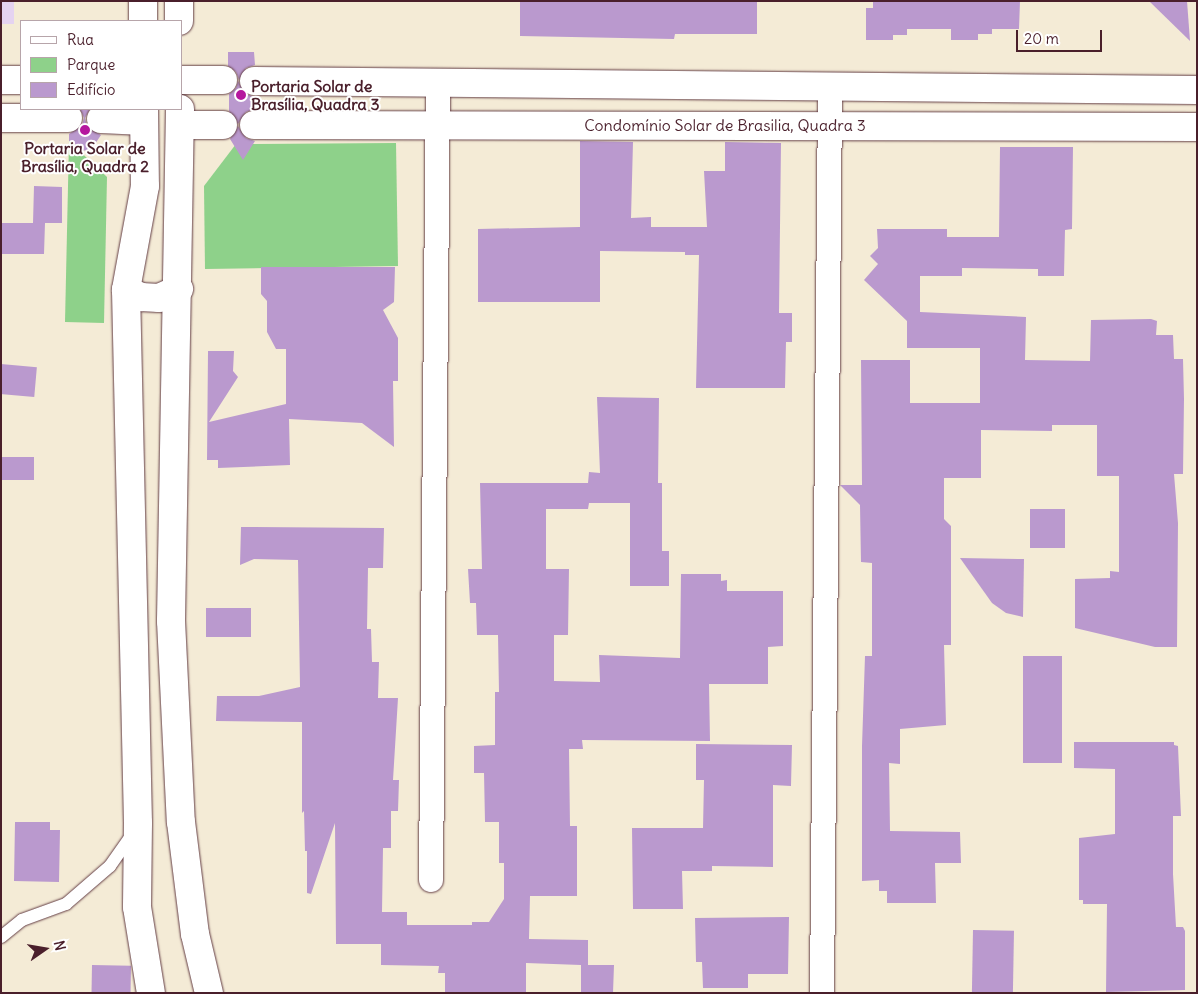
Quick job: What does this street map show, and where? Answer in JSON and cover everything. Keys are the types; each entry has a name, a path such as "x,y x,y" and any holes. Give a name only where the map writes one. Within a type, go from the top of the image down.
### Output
{"street":[{"path":"143,20 144,1"},
{"path":"179,1 179,20"},
{"path":"1,80 20,80"},
{"path":"182,80 223,80"},
{"path":"254,81 1197,90"},
{"path":"284,81 284,124"},
{"path":"430,880 438,82"},
{"path":"822,993 830,87"},
{"path":"1,118 40,114 68,118"},
{"path":"101,119 144,115 145,186 126,290 138,823 136,907 152,993"},
{"path":"209,993 190,893 181,822 181,784 171,621 173,415 179,289 180,117 223,125"},
{"name":"Condomínio Solar de Brasilia, Quadra 3","path":"254,124 438,123 1197,127"},
{"path":"126,290 141,297 159,298 179,289"}],"lane":[{"path":"1,937 22,920 66,904 89,885 110,866 138,823"}],"shaded area":[{"path":"1,1 14,1 14,24 1,24"}],"green space":[{"path":"69,141 107,177 104,323 65,322"},
{"path":"396,143 398,266 205,269 204,186 236,144"}],"building":[{"path":"520,1 757,1 757,34 675,34 674,39 520,36"},
{"path":"873,1 1020,1 1019,29 992,29 992,34 978,34 978,40 951,40 951,29 907,29 907,35 893,35 893,40 866,40 866,8 873,8"},
{"path":"1149,1 1187,1 1190,41"},
{"path":"228,52 254,52 255,65 246,68 239,80 236,72 228,66"},
{"path":"238,81 246,94 255,97 255,109 246,112 238,124 229,111 229,94 236,88"},
{"path":"80,110 89,110 85,118 87,126 101,135 91,150 79,151 73,141 69,141 69,134 82,125 84,118"},
{"path":"238,126 246,138 255,141 243,160 230,139"},
{"path":"580,141 633,142 631,218 651,217 651,227 707,227 704,171 725,171 725,142 781,143 779,313 792,313 792,342 786,342 785,388 696,388 699,255 685,255 685,252 600,251 600,302 478,302 478,229 580,227"},
{"path":"1000,147 1073,147 1072,229 1065,230 1064,276 1038,276 1038,269 962,268 962,276 920,276 920,312 1026,317 1025,360 1090,361 1091,320 1151,319 1157,321 1156,335 1173,335 1174,359 1183,359 1184,399 1183,474 1174,474 1178,523 1177,647 1155,647 1075,628 1075,579 1110,578 1110,571 1119,572 1119,476 1097,476 1097,425 1052,425 1052,431 981,430 981,478 944,478 944,519 951,526 951,645 944,645 946,725 900,729 900,764 889,763 890,831 960,832 961,863 935,863 936,903 887,903 887,891 879,891 879,880 862,881 862,746 865,656 872,656 872,563 861,562 860,505 840,485 862,485 861,360 910,360 910,403 980,403 980,348 907,348 907,321 864,280 878,264 870,256 878,248 877,229 947,229 947,237 999,237"},
{"path":"34,186 62,187 62,223 45,223 44,254 1,254 1,223 33,223"},
{"path":"261,267 395,267 394,302 383,310 398,338 398,381 393,381 394,447 362,423 289,419 290,465 218,468 218,460 207,460 208,351 234,351 233,371 238,377 209,422 286,404 286,349 276,349 267,332 267,301 261,294"},
{"path":"1,364 37,367 34,397 1,394"},
{"path":"597,397 659,398 658,483 662,483 662,551 669,551 669,586 630,586 630,503 589,503 588,509 546,509 546,569 569,569 568,635 554,635 554,681 600,682 599,655 680,658 681,574 721,574 721,581 727,580 727,591 783,591 783,646 768,647 768,684 709,684 710,741 582,740 583,749 569,749 570,826 577,826 577,896 530,896 529,939 588,940 588,965 614,965 613,993 581,993 581,965 526,963 526,993 445,993 445,973 438,973 439,966 381,965 381,944 336,944 335,823 311,894 307,893 307,851 305,851 304,811 302,813 302,722 216,721 217,696 259,696 300,687 298,560 254,559 240,565 241,527 384,528 383,568 368,568 367,629 371,629 372,662 379,662 378,698 398,698 393,780 399,780 398,811 391,811 391,848 383,848 382,912 407,912 407,925 472,925 472,922 489,922 504,899 504,863 499,863 499,822 485,822 484,773 474,773 474,746 495,745 495,692 499,692 498,635 477,635 476,603 470,603 468,569 482,569 480,483 588,483 589,472 600,473"},
{"path":"1,457 34,457 34,480 1,480"},
{"path":"1030,509 1065,509 1065,548 1030,548"},
{"path":"960,558 1024,559 1023,617 1006,613 992,603"},
{"path":"206,608 251,608 251,637 206,637"},
{"path":"1023,656 1062,656 1062,763 1023,763"},
{"path":"1074,742 1174,742 1174,745 1178,746 1181,816 1173,816 1173,874 1176,927 1183,927 1185,931 1185,990 1106,992 1107,904 1083,904 1083,900 1079,900 1079,838 1115,834 1115,769 1074,768"},
{"path":"696,744 792,745 791,786 773,785 773,867 712,866 712,871 682,871 683,909 633,909 632,828 703,828 704,780 696,780"},
{"path":"15,822 50,822 50,830 60,830 59,882 14,881"},
{"path":"789,917 788,974 748,974 748,988 703,988 702,962 696,962 695,918"},
{"path":"973,930 1014,931 1013,993 972,993"},
{"path":"92,965 131,966 131,993 92,993"}],"place":[{"name":"Portaria Solar de Brasília, Quadra 3","path":"241,95"},
{"name":"Portaria Solar de Brasília, Quadra 2","path":"85,130"}]}
